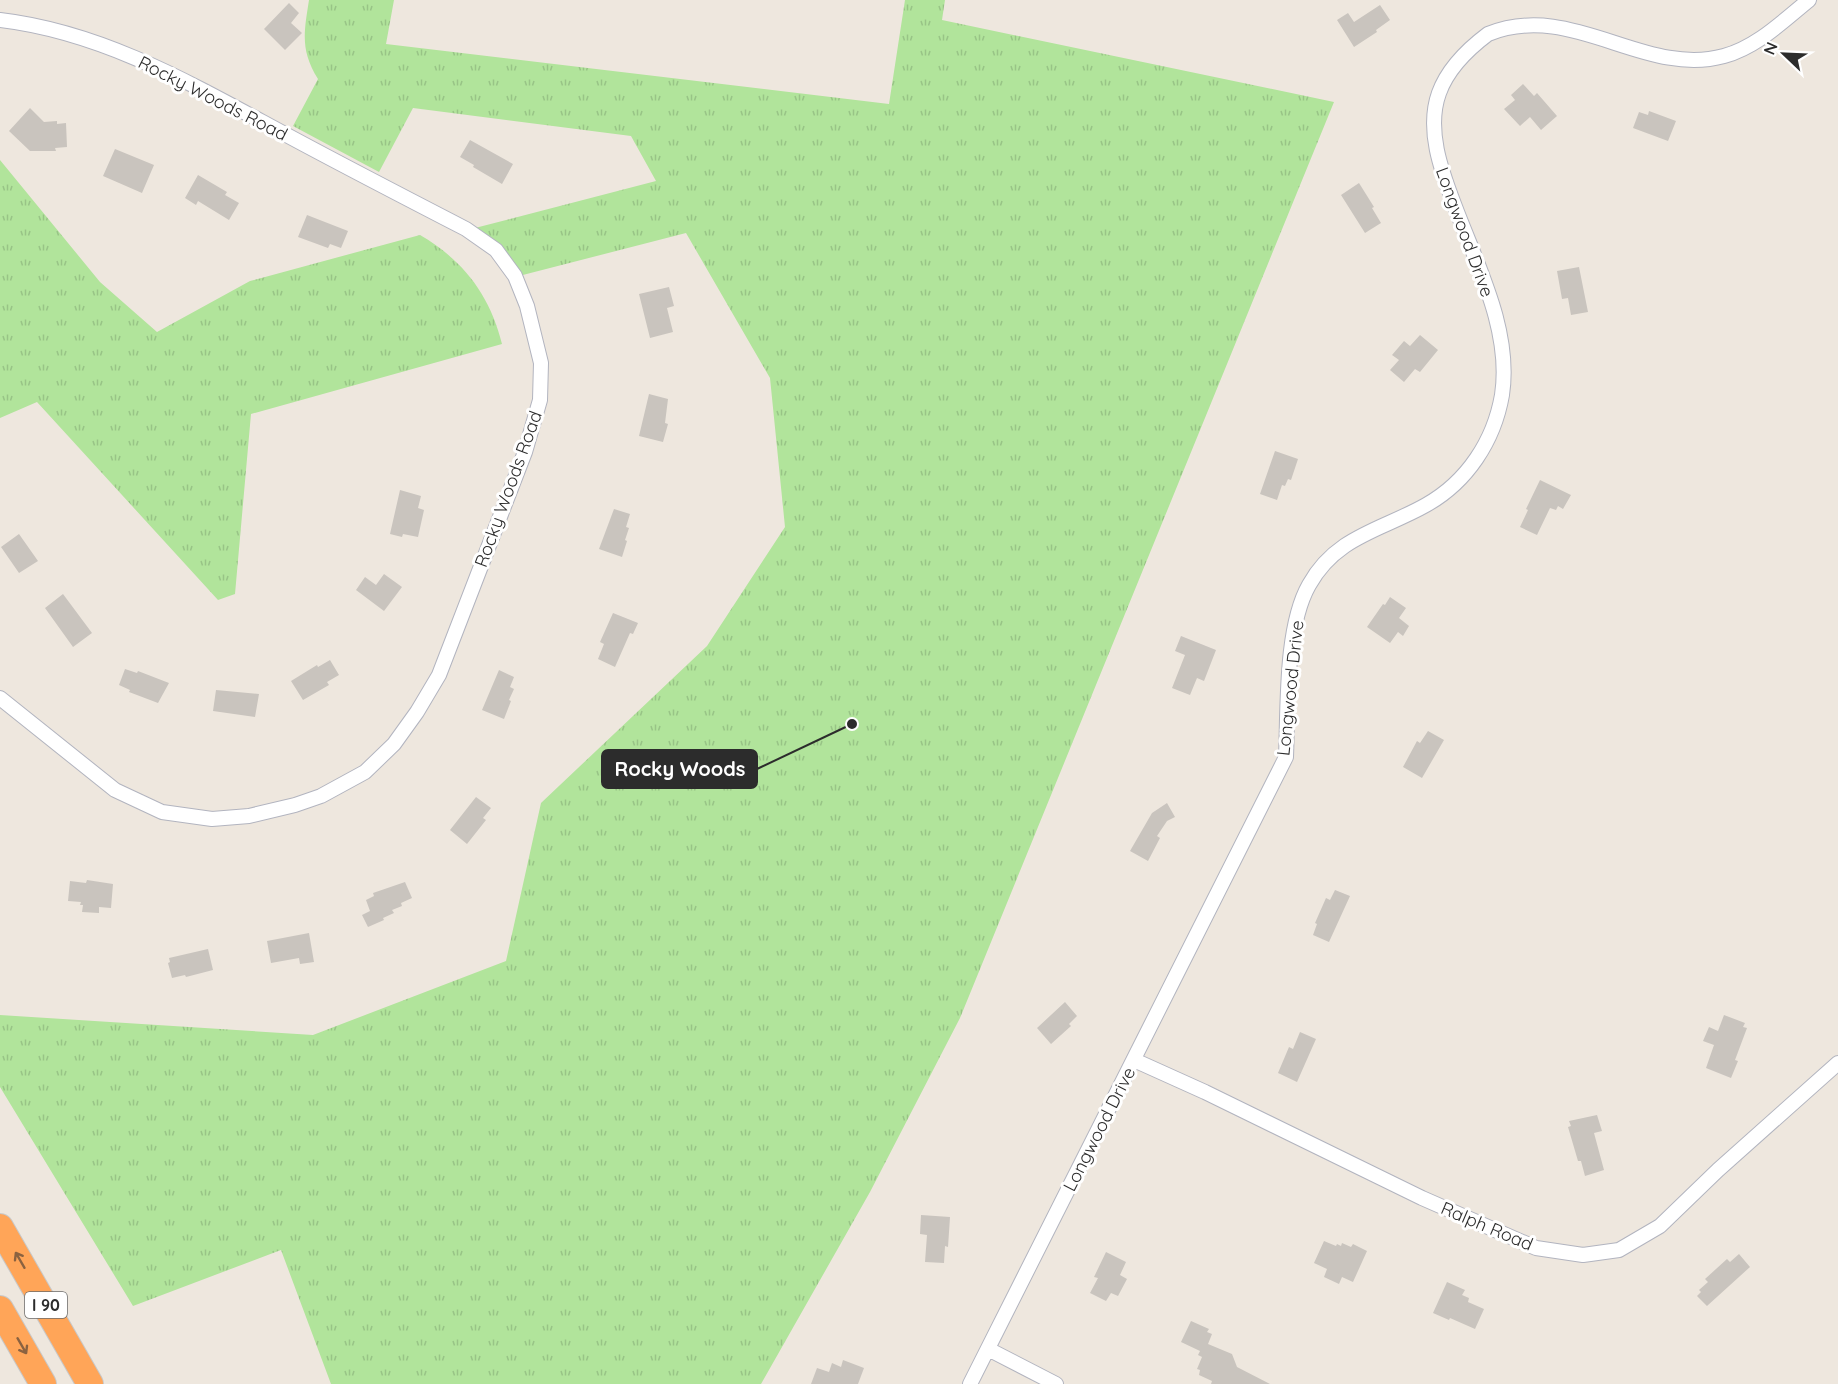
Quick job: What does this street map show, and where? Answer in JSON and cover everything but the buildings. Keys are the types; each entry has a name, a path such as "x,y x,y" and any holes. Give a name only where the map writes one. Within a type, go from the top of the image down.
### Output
{"highway":[{"name":"I 90","path":"0,1227 90,1384"},
{"name":"I 90","path":"0,1309 43,1384"}],"street":[{"name":"Longwood Drive","path":"970,1384 1286,757 1291,652 1296,617 1309,584 1340,549 1380,525 1423,507 1452,487 1482,451 1496,418 1502,396 1504,372 1503,349 1498,326 1450,194 1434,137 1436,102 1444,81 1474,44 1503,25 1525,18 1560,15 1583,19 1670,54 1705,59 1727,56 1749,46 1809,0"},
{"name":"Rocky Woods Road","path":"0,20 70,33 141,60 466,229 496,250 515,276 527,306 541,363 540,400 525,452 439,675 394,744 365,772 321,796 249,816 212,819 162,812 115,790 0,699"},
{"name":"Ralph Road","path":"1134,1060 1256,1116 1422,1198 1526,1244 1536,1248 1583,1255 1618,1250 1660,1226 1718,1170 1838,1063"},
{"path":"988,1349 1056,1384"}],"green space":[{"path":"309,0 394,0 386,44 889,104 905,0 945,0 942,20 1334,102 960,1018 870,1192 761,1384 331,1384 281,1250 133,1306 0,1087 0,1015 313,1035 506,961 541,803 707,646 785,527 770,378 686,233 515,277 475,228 656,181 631,136 413,108 379,172 293,126 318,79 306,50"},
{"path":"0,160 100,282 157,332 250,281 420,235 449,256 473,280 490,310 502,344 251,414 235,594 218,600 37,402 0,418"}],"place":[{"name":"Rocky Woods","path":"852,724"}]}
